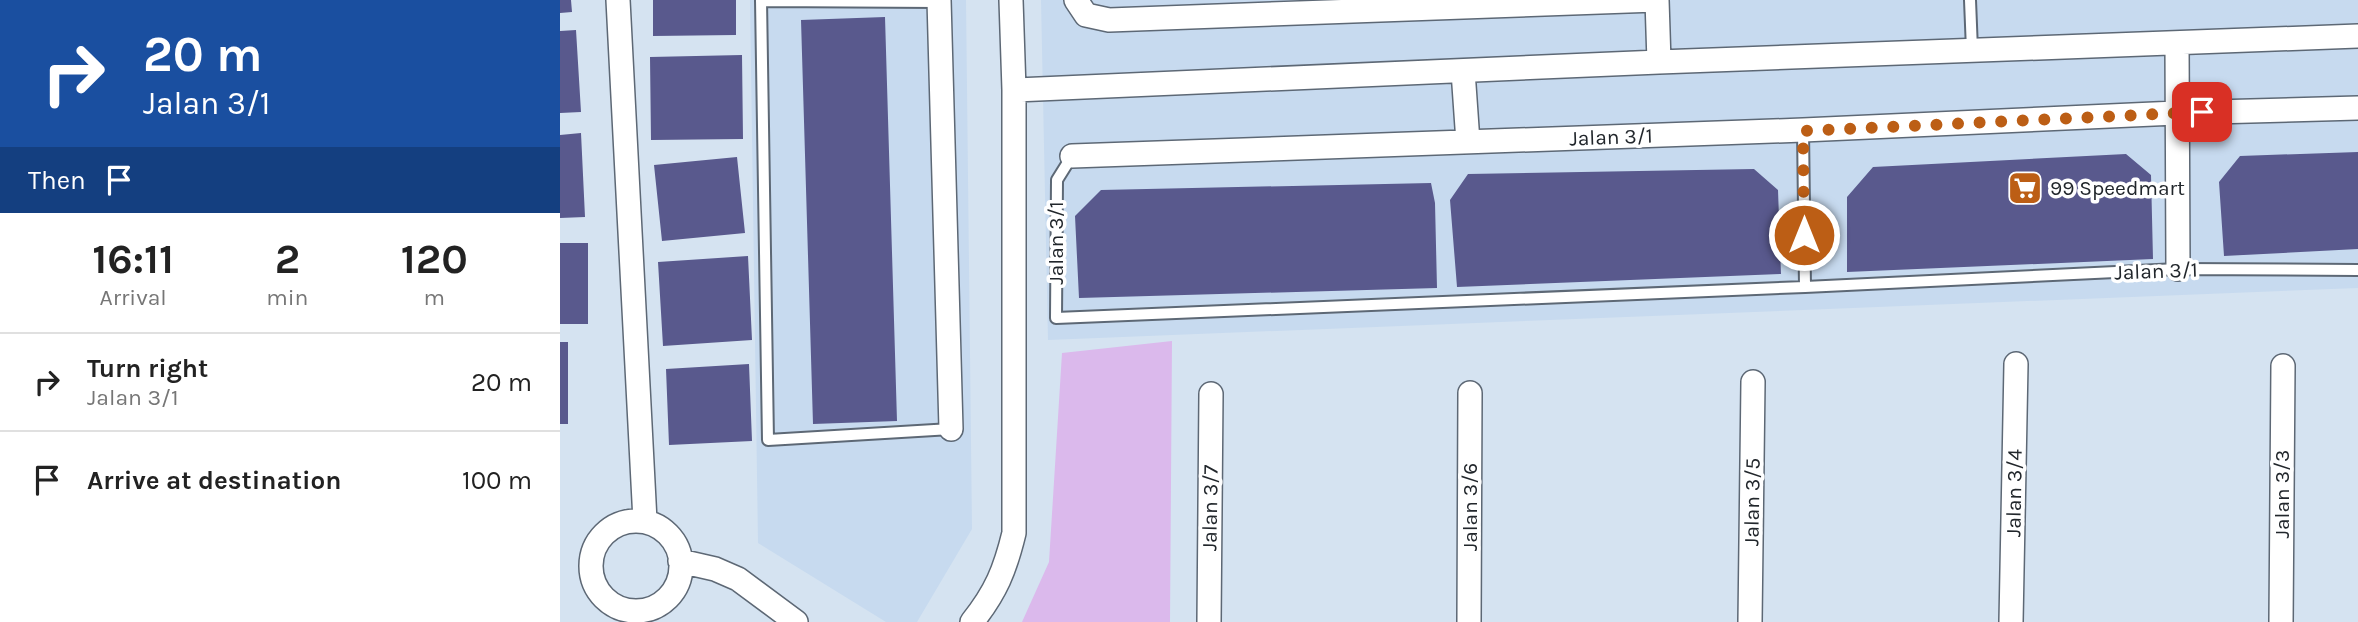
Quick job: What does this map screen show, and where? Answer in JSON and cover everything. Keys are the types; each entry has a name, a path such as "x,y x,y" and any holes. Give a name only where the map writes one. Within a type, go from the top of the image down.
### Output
{"street":[{"path":"618,0 645,521"},
{"path":"972,622 987,602 1005,568 1014,533 1014,90 1011,0"},
{"path":"1076,0 1086,15 1109,20 1220,8 1656,0 1659,62"},
{"path":"939,1 951,429"},
{"path":"1014,90 2358,36"},
{"path":"2177,43 2178,269"},
{"path":"1463,71 1468,142"},
{"name":"Jalan 3/1","path":"1072,156 1803,131 2176,113 2358,108"},
{"name":"Jalan 3/4","path":"2011,622 2017,364"},
{"name":"Jalan 3/3","path":"2281,622 2283,366"},
{"name":"Jalan 3/5","path":"1751,622 1753,382"},
{"name":"Jalan 3/6","path":"1469,622 1470,393"},
{"name":"Jalan 3/7","path":"1209,622 1212,394"},
{"path":"645,521 658,526 669,535 677,547 680,561 676,586 647,616 618,607 605,599 596,588 591,559 595,545 616,525 645,521"},
{"path":"680,561 716,569 738,579 796,622"}],"lane":[{"path":"939,1 761,0 768,440 951,429"},
{"path":"1970,0 1972,50"},
{"path":"1803,131 1805,288"},
{"name":"Jalan 3/1","path":"1072,156 1057,180 1056,318 1805,288 2178,269 2358,270"}],"shaded area":[{"path":"750,0 966,0 972,529 917,622 886,622 758,543"},
{"path":"1041,0 2358,0 2358,288 1048,340"},
{"path":"1172,341 1170,622 1022,622 1049,562 1062,353"}],"building":[{"path":"560,0 571,0 572,12 560,13"},
{"path":"653,0 736,0 736,35 653,36"},
{"path":"885,17 897,421 813,424 801,20"},
{"path":"576,30 581,112 560,113 560,31"},
{"path":"742,55 743,139 651,140 650,57"},
{"path":"581,133 585,217 560,218 560,135"},
{"path":"2358,152 2358,249 2224,256 2219,182 2240,156"},
{"path":"2126,154 2151,175 2153,259 1847,272 1847,197 1873,167"},
{"path":"737,157 745,233 662,241 654,165"},
{"path":"1754,169 1778,190 1781,274 1457,287 1450,200 1468,174"},
{"path":"1431,183 1435,203 1437,288 1079,298 1075,216 1101,190"},
{"path":"560,243 588,243 588,324 560,324"},
{"path":"748,256 752,340 663,346 658,262"},
{"path":"560,342 568,342 568,424 560,424"},
{"path":"749,364 752,441 669,445 666,369"}],"place":[{"name":"99 Speedmart","path":"2025,188"}],"route":[{"path":"1804,235 1803,131 2202,112"}]}
